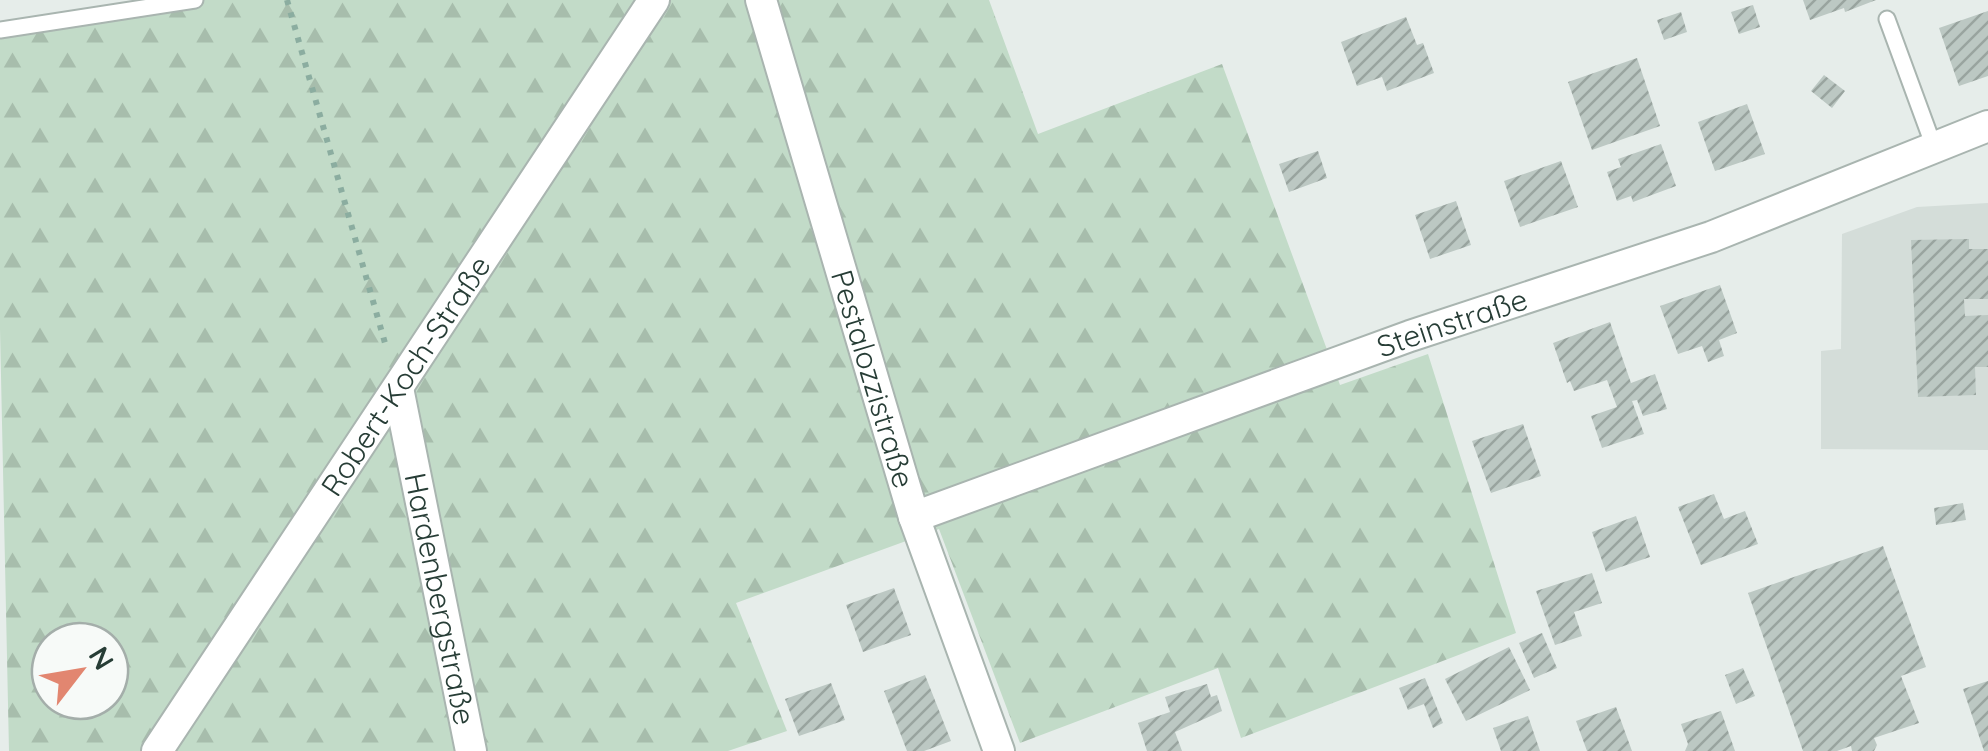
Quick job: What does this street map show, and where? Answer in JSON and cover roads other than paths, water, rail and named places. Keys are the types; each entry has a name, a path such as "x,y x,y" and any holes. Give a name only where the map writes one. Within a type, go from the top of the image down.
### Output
{"street":[{"name":"Robert-Koch-Straße","path":"157,751 654,0"},
{"name":"Pestalozzistraße","path":"761,0 914,517 999,751"},
{"name":"Steinstraße","path":"914,517 1392,343 1711,237 1988,126"},
{"name":"Hardenbergstraße","path":"398,388 471,751"}],"lane":[{"path":"0,30 195,0"},
{"path":"1886,19 1934,147"}]}
